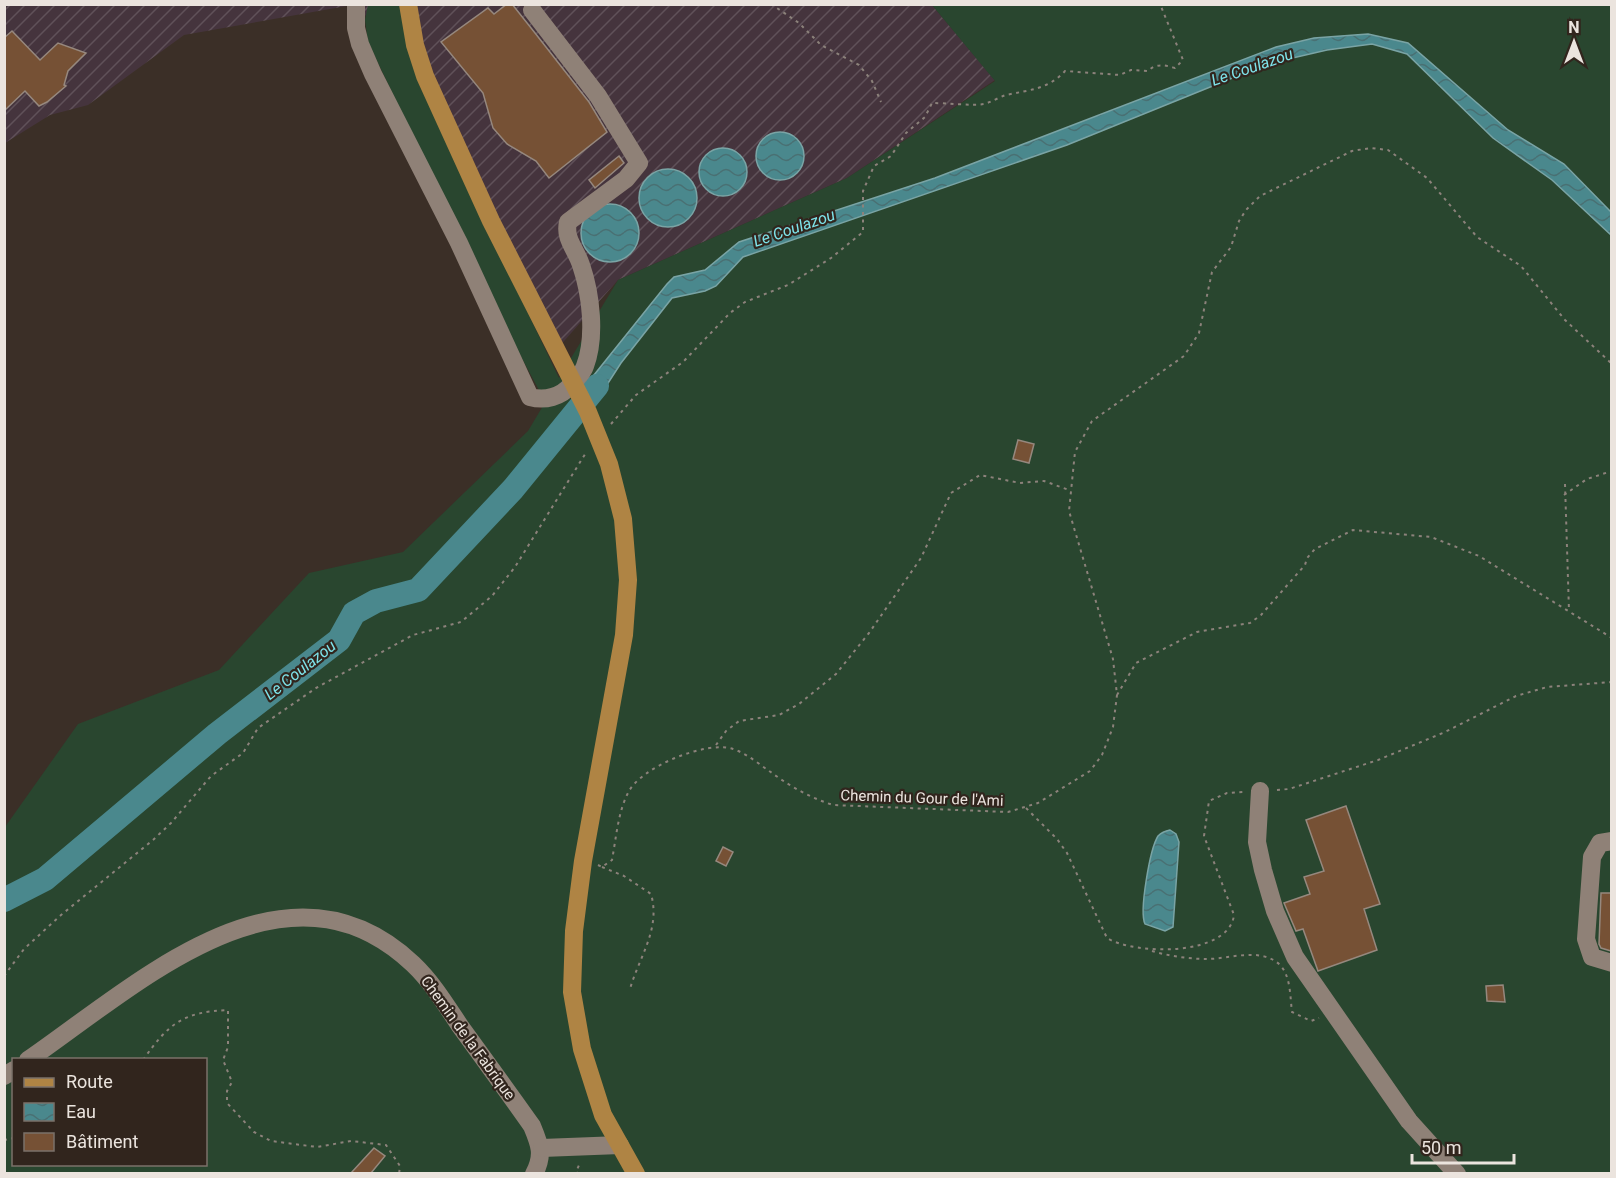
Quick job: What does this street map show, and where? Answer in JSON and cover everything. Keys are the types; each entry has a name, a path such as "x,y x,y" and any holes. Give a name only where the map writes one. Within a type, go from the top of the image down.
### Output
{"main road":[{"path":"408,4 415,45 425,76 492,221 588,412 609,464 623,519 628,580 624,635 583,861 574,931 572,992 582,1049 603,1115 636,1173"}],"street":[{"path":"356,4 358,36 373,74 459,243 530,397 542,400 566,391 585,367 592,312 580,262 566,232 568,222 626,178 639,164 598,96 532,10"},
{"path":"1260,791 1257,842 1275,911 1295,957 1408,1121 1457,1173"},
{"path":"1611,842 1600,843 1592,857 1586,939 1592,957 1611,963"},
{"name":"Chemin de la Fabrique","path":"29,1058 143,980 210,940 260,921 309,916 339,921 365,931 393,947 414,965 532,1126 542,1148"},
{"path":"534,1173 540,1161 542,1148 620,1145"}],"path":[{"path":"771,4 799,23 821,45 859,65 872,81 881,102"},
{"name":"Chemin du Gour de l'Ami","path":"716,745 733,749 749,757 813,799 833,806 1008,812 1026,808 1090,771 1102,755 1113,727 1117,695 1113,659 1069,511 1069,491 1075,452 1092,421 1184,356 1193,345 1206,305 1212,272 1231,248 1239,221 1246,210 1260,196 1352,151 1388,150 1427,178 1484,244 1521,266 1565,320 1611,364"},
{"path":"1564,495 1587,479 1611,471"},
{"path":"602,867 612,860 627,793 636,782 680,755 716,745 726,731 739,721 779,715 799,704 836,674 869,633 921,558 951,493 980,475 1020,483 1044,481 1069,491"},
{"path":"1564,484 1569,611"},
{"path":"1117,695 1136,663 1197,632 1250,623 1305,566 1307,558 1315,549 1353,530 1431,537 1479,556 1611,638"},
{"path":"1146,950 1210,944 1233,921 1234,915 1204,836 1209,801 1227,793 1289,789 1378,760 1445,732 1516,696 1547,687 1611,682"},
{"path":"1026,808 1057,839 1066,853 1107,938 1118,945 1206,959 1250,955 1267,957 1280,964 1288,979 1292,1012 1311,1021 1333,1013"},
{"path":"583,861 624,876 651,894 655,907 653,932 630,988"},
{"path":"144,1058 162,1033 197,1012 228,1010 228,1047 223,1060 232,1082 227,1091 227,1103 254,1132 271,1142 317,1147 351,1142 386,1145 400,1166 399,1173"}],"shaded area":[{"path":"5,5 352,5 184,35 88,105 50,115 5,143"},
{"path":"356,5 932,5 995,80 847,178 618,280 557,349 429,86"}],"green space":[{"path":"368,5 403,5 410,52 419,84 559,378 618,280 847,178 995,81 932,5 1611,5 1611,1173 5,1174 5,827 78,724 219,670 309,573 403,552 528,431 553,389 540,392 497,312 368,42 365,20"}],"water":[{"path":"1368,34 1408,43 1508,130 1564,164 1611,212 1611,235 1552,180 1493,138 1407,54 1372,44 1327,50 1267,64 1067,145 743,257 716,286 705,291 672,298 621,363 590,411 582,390 667,284 674,277 705,270 739,242 935,178 1276,47 1314,38"},
{"path":"775,132 785,132 797,139 804,151 804,161 797,173 785,180 775,180 760,169 756,161 756,151 767,136"},
{"path":"718,148 728,148 740,155 747,167 747,177 740,189 728,196 718,196 703,185 699,177 699,167 710,152"},
{"path":"668,169 679,171 692,182 697,198 695,209 684,222 668,227 657,225 644,214 639,198 641,187 652,174"},
{"path":"610,204 626,209 634,217 639,233 634,249 626,257 610,262 594,257 586,249 581,233 586,217 594,209"},
{"path":"1170,830 1176,834 1179,842 1173,927 1165,931 1145,924 1143,907 1146,880 1155,843 1159,835"}],"building":[{"path":"507,4 512,4 589,102 607,132 549,178 536,161 507,144 493,128 483,93 441,42 488,8 494,14"},
{"path":"12,31 40,60 58,43 86,53 68,71 64,85 66,86 47,102 39,106 25,91 4,111 4,38"},
{"path":"619,156 624,163 595,188 589,180"},
{"path":"1018,440 1034,444 1029,463 1013,459"},
{"path":"1346,806 1380,904 1364,909 1377,950 1318,971 1303,929 1296,931 1284,903 1310,894 1304,877 1324,871 1306,820"},
{"path":"723,847 733,852 726,866 716,861"},
{"path":"1601,893 1611,893 1611,951 1601,948 1599,944"},
{"path":"1503,985 1505,1002 1487,1001 1486,986"},
{"path":"374,1148 385,1156 371,1173 351,1173"}],"waterway":[{"name":"Le Coulazou","path":"4,900 45,879 217,734 339,640 354,613 376,601 418,590 513,489 597,386"},
{"name":"Le Coulazou","path":"4,907 7,900"}]}
